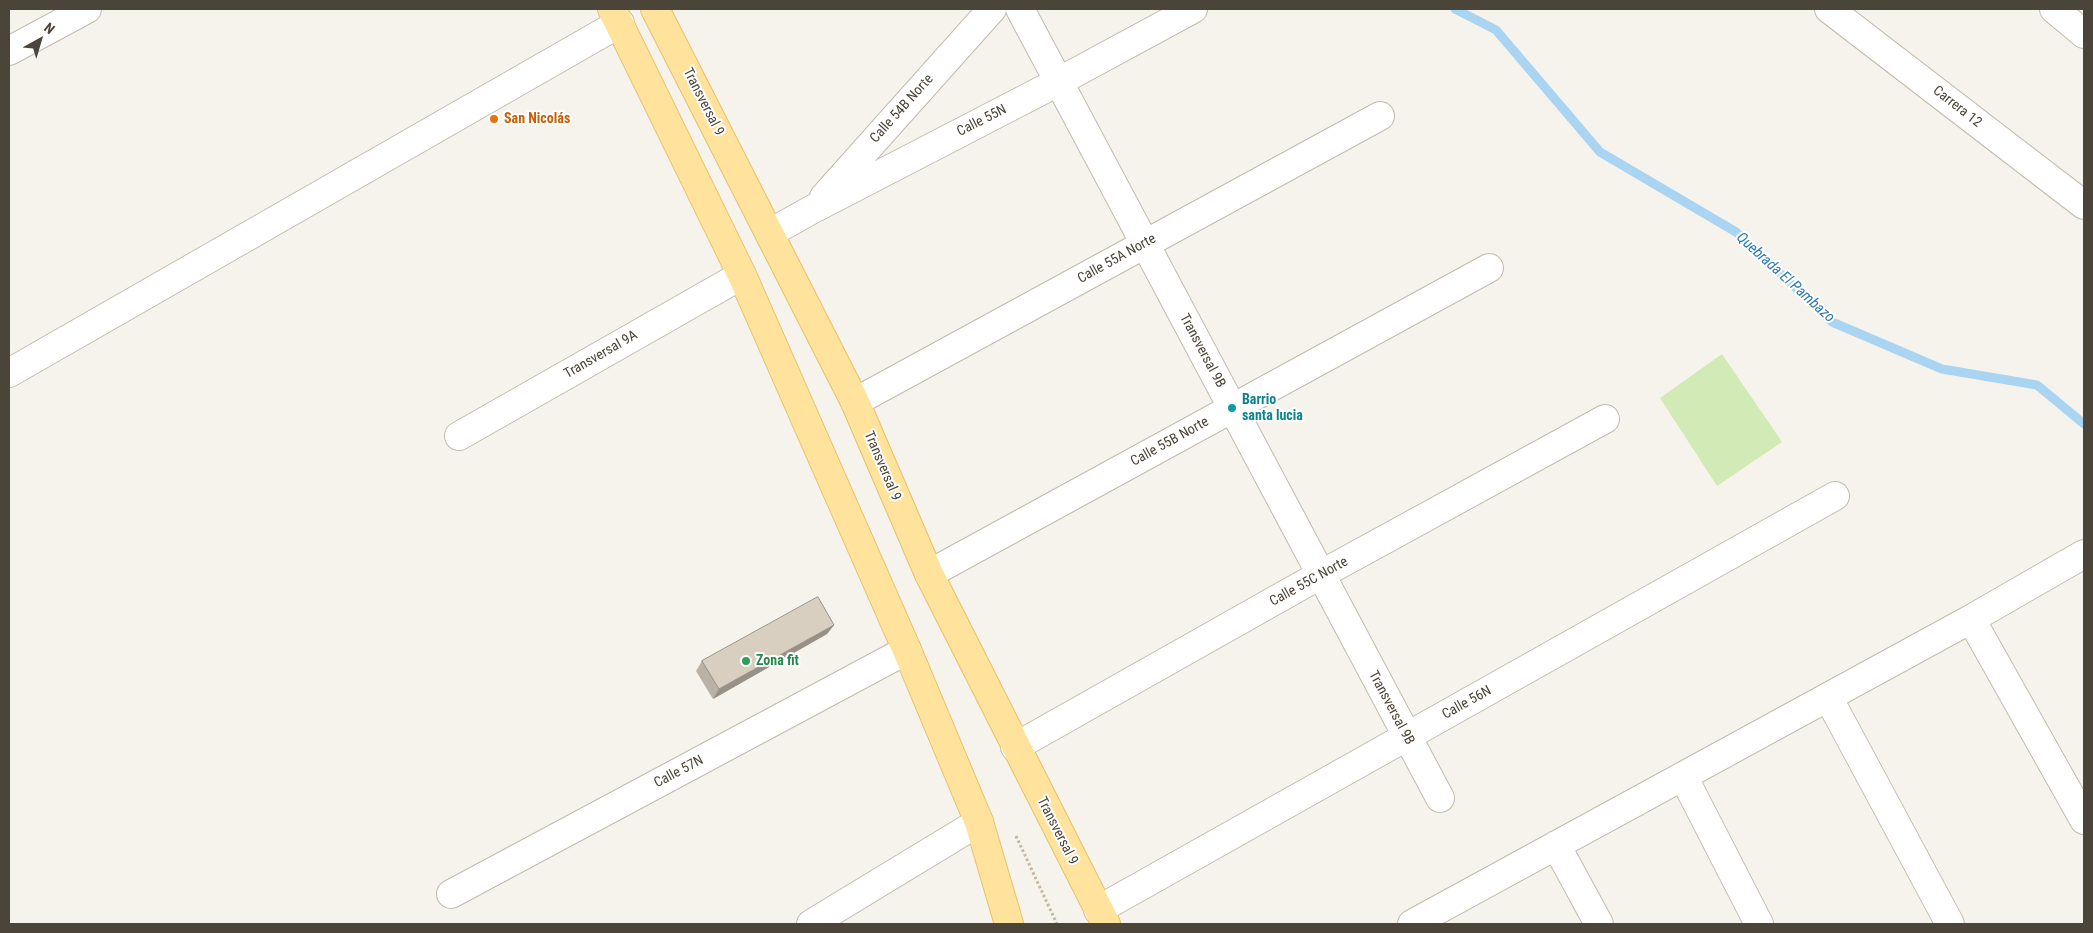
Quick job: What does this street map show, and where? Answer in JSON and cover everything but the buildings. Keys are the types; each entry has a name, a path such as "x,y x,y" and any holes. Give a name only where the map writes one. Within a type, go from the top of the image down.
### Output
{"main road":[{"name":"Transversal 9","path":"656,9 855,402 929,574 1102,917"},
{"path":"616,16 742,275 907,650 979,822 1009,924"}],"street":[{"path":"9,51 87,9"},
{"name":"Calle 54B Norte","path":"813,209 992,9"},
{"name":"Transversal 9B","path":"1020,9 1440,798"},
{"name":"Calle 55N","path":"770,234 813,209 1058,82 1193,9"},
{"name":"Carrera 12","path":"1829,9 2084,205"},
{"path":"9,373 616,16"},
{"name":"Calle 55A Norte","path":"855,402 1380,116"},
{"name":"Calle 55B Norte","path":"929,574 1489,268"},
{"name":"Transversal 9A","path":"459,436 742,275"},
{"name":"Calle 55C Norte","path":"1015,747 1320,575 1605,419"},
{"name":"Calle 56N","path":"1102,917 1406,737 1835,496"},
{"path":"1412,924 1828,698 2084,554"},
{"path":"1971,619 2084,820"},
{"name":"Calle 57N","path":"451,894 907,650"},
{"path":"1828,698 1950,924"},
{"path":"1683,776 1759,924"},
{"path":"811,924 979,822"},
{"path":"1556,845 1599,924"}],"green space":[{"path":"1722,354 1782,442 1717,486 1660,398"}],"waterway":[{"name":"Quebrada El Pambazo","path":"1455,9 1496,30 1600,152 1736,232 1832,322 1942,369 2037,385 2084,424"}],"place":[{"name":"San Nicolás","path":"494,119"},
{"name":"Barrio santa lucia","path":"1232,408"},
{"name":"Zona fit","path":"746,661"}]}
